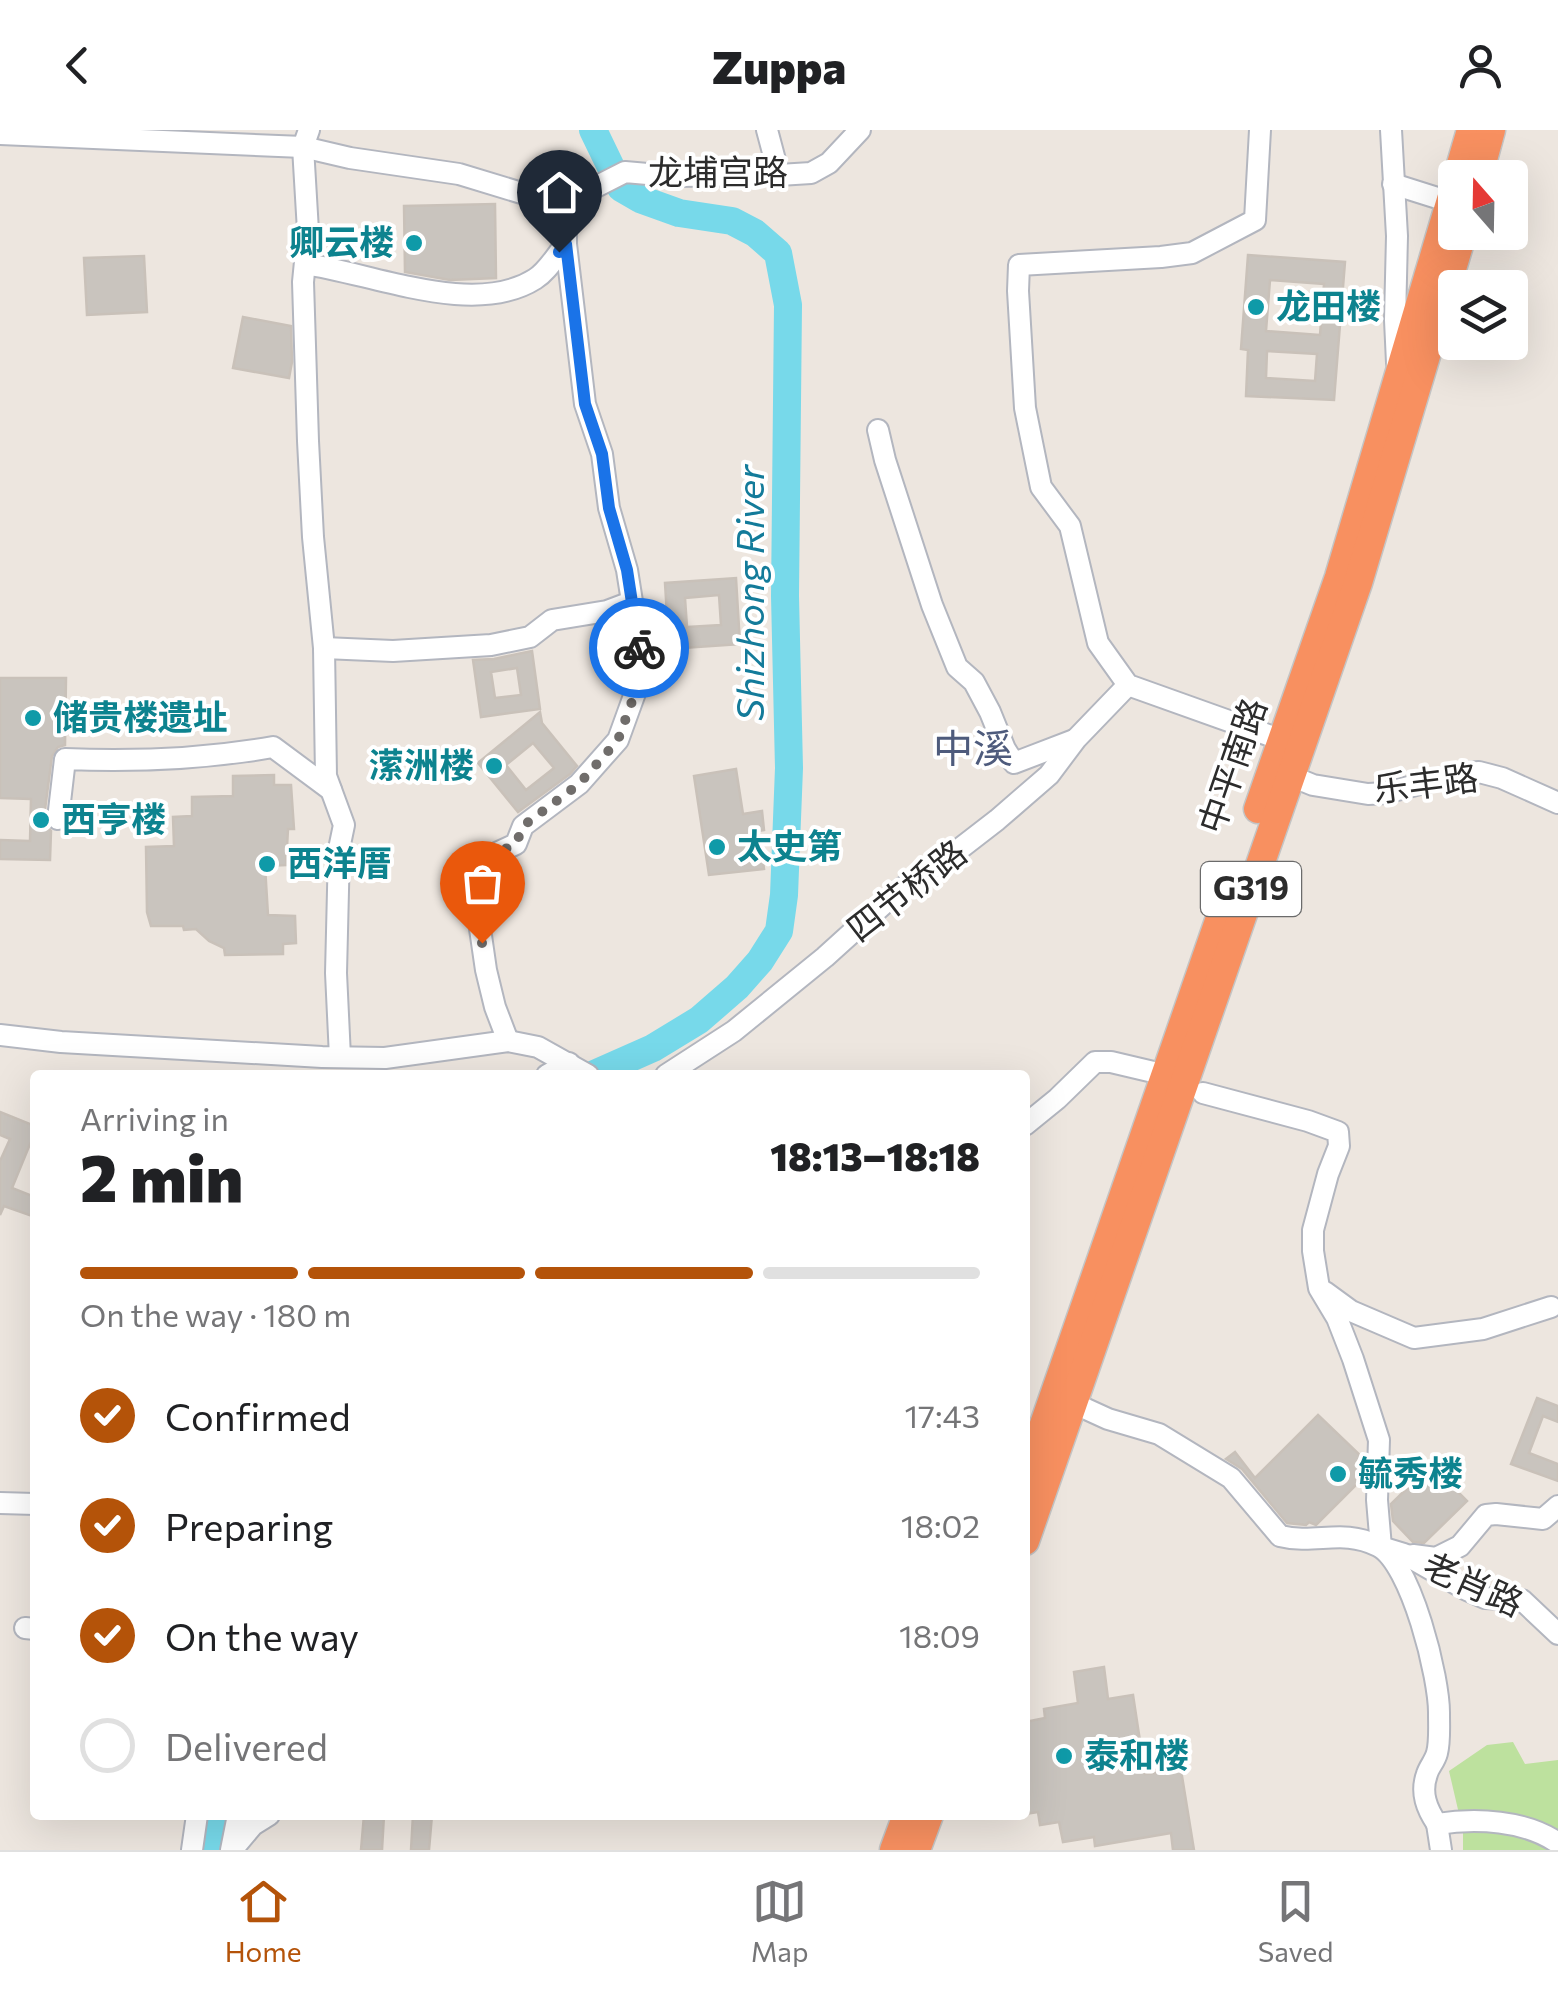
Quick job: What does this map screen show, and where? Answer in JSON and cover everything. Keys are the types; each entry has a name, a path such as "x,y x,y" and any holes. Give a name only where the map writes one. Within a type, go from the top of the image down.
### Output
{"highway":[{"name":"中平南路","path":"1462,160 1471,130"},
{"path":"1483,160 1492,130"},
{"name":"中平南路","path":"1030,1466 1339,576 1438,243"},
{"name":"G319","path":"1030,1527 1358,583 1457,250"},
{"path":"894,1850 905,1820"},
{"path":"916,1850 926,1820"}],"street":[{"path":"767,130 779,175"},
{"name":"龙埔宫路","path":"566,202 625,172 670,176 811,172 830,163 860,130"},
{"path":"1260,130 1256,220 1192,252 1020,265 1018,291 1025,408 1041,487 1070,526 1098,644 1128,685 1282,740"},
{"path":"1391,130 1397,236 1398,382"},
{"path":"0,134 306,138 350,158 459,174 566,202 566,244 585,404 602,454 609,508 627,570 643,671 618,740 579,784 523,826 516,844 462,869 478,915 495,1007 508,1040"},
{"path":"306,138 308,230 303,282 313,537 324,648 326,776 344,825 339,850 336,973 340,1057"},
{"path":"1393,184 1438,187"},
{"path":"305,264 443,294 491,293 524,285 540,276 566,244"},
{"path":"878,430 932,605 958,667 974,682 1004,749 1014,763 1076,739"},
{"path":"324,648 393,650 491,645 530,638 552,620 631,602"},
{"name":"四节桥路","path":"674,1070 734,1030 825,957 898,891 997,820 1048,775 1128,685"},
{"path":"58,820 64,759 147,761 273,747 331,790"},
{"name":"乐丰路","path":"1291,776 1368,794 1479,772 1558,803"},
{"path":"0,1034 61,1042 385,1058 508,1040 538,1047 580,1070"},
{"path":"1030,1121 1095,1062 1166,1075"},
{"path":"556,1070 569,1063"},
{"path":"1204,1092 1338,1132 1339,1146 1314,1230 1318,1288 1337,1318 1379,1440 1377,1500 1381,1547 1408,1588 1435,1674 1439,1699 1437,1754 1425,1777 1425,1807 1437,1824 1441,1850"},
{"path":"1318,1288 1350,1311 1414,1338 1483,1329 1551,1307"},
{"name":"老肖路","path":"1073,1403 1159,1434 1230,1478 1280,1536 1304,1540 1346,1535 1404,1554 1485,1598 1522,1600 1558,1634"},
{"path":"0,1503 30,1504"},
{"path":"1404,1554 1436,1558 1460,1546 1486,1515 1543,1519 1558,1506"},
{"path":"192,1850 196,1820"},
{"path":"232,1850 237,1820"},
{"path":"232,1850 260,1820"},
{"path":"1437,1824 1464,1820 1520,1826 1558,1843"}],"green space":[{"path":"1513,1742 1525,1764 1558,1760 1558,1850 1463,1850 1463,1831 1449,1771 1487,1745"}],"building":[{"name":"卿云楼","path":"495,204 496,278 450,280 405,272 404,206"},
{"name":"龙田楼","path":"1248,255 1345,262 1334,400 1246,396 1248,350 1241,349","holes":["1270,280 1324,284 1320,335 1266,331","1267,351 1317,354 1315,381 1266,378"]},
{"path":"144,256 147,312 87,315 84,258"},
{"path":"243,317 291,326 289,378 233,368"},
{"path":"736,578 740,644 669,649 665,583","holes":["719,595 721,625 687,627 685,598"]},
{"path":"532,651 540,709 481,717 473,660","holes":["517,668 521,695 495,698 491,672"]},
{"path":"0,678 66,678 65,745 52,756 44,817 51,831 50,860 0,859 0,840 30,841 31,799 0,798"},
{"name":"潆洲楼","path":"540,712 542,723 577,766 518,812 478,763","holes":["533,743 554,768 526,790 506,765"]},
{"path":"736,769 743,814 762,811 764,830 759,831 764,869 709,875 694,776"},
{"name":"西洋厝","path":"274,775 274,785 291,785 294,829 288,829 286,865 265,866 268,915 295,916 296,943 283,944 283,954 225,955 224,948 196,929 151,926 147,912 146,847 174,846 173,817 192,816 192,797 233,796 233,776"},
{"path":"0,1112 30,1124 30,1144 12,1188 30,1195 30,1215 4,1206 0,1215 0,1161 10,1139 0,1135"},
{"path":"1537,1398 1558,1406 1558,1422 1543,1416 1529,1453 1558,1464 1558,1481 1511,1464"},
{"name":"毓秀楼","path":"1318,1415 1365,1460 1364,1470 1356,1479 1359,1482 1316,1525 1287,1523 1242,1469 1226,1459 1235,1452 1255,1478"},
{"path":"1431,1465 1467,1501 1424,1543 1413,1542 1393,1521 1391,1504"},
{"path":"1104,1667 1108,1699 1133,1695 1145,1774 1181,1770 1194,1850 1173,1850 1171,1833 1095,1846 1094,1837 1063,1842 1059,1822 1040,1825 1038,1812 1030,1813 1030,1721 1045,1718 1044,1709 1078,1703 1074,1672"},
{"path":"364,1820 384,1820 382,1850 361,1850"},
{"path":"413,1820 432,1820 429,1850 411,1850"}],"waterway":[{"name":"Shizhong River","path":"593,130 621,188 679,213 732,221 755,233 778,253 788,305 785,596 789,768 779,931 737,987 699,1020 653,1048 603,1070"},
{"name":"Shizhong River","path":"210,1850 215,1820"}],"way so far":[{"path":"482,943 478,915 462,869 516,844 523,826 579,784 618,740 643,671 639,648"}],"place":[{"name":"卿云楼","path":"414,243"},
{"name":"龙田楼","path":"1256,307"},
{"name":"储贵楼遗址","path":"33,718"},
{"name":"潆洲楼","path":"494,766"},
{"name":"西亨楼","path":"41,820"},
{"name":"太史第","path":"717,847"},
{"name":"西洋厝","path":"267,864"},
{"name":"毓秀楼","path":"1338,1474"},
{"name":"泰和楼","path":"1064,1756"}],"district":[{"name":"中溪","path":"973,749"}],"route":[{"path":"559,252 566,244 585,404 602,454 609,508 627,570 639,648"}]}
